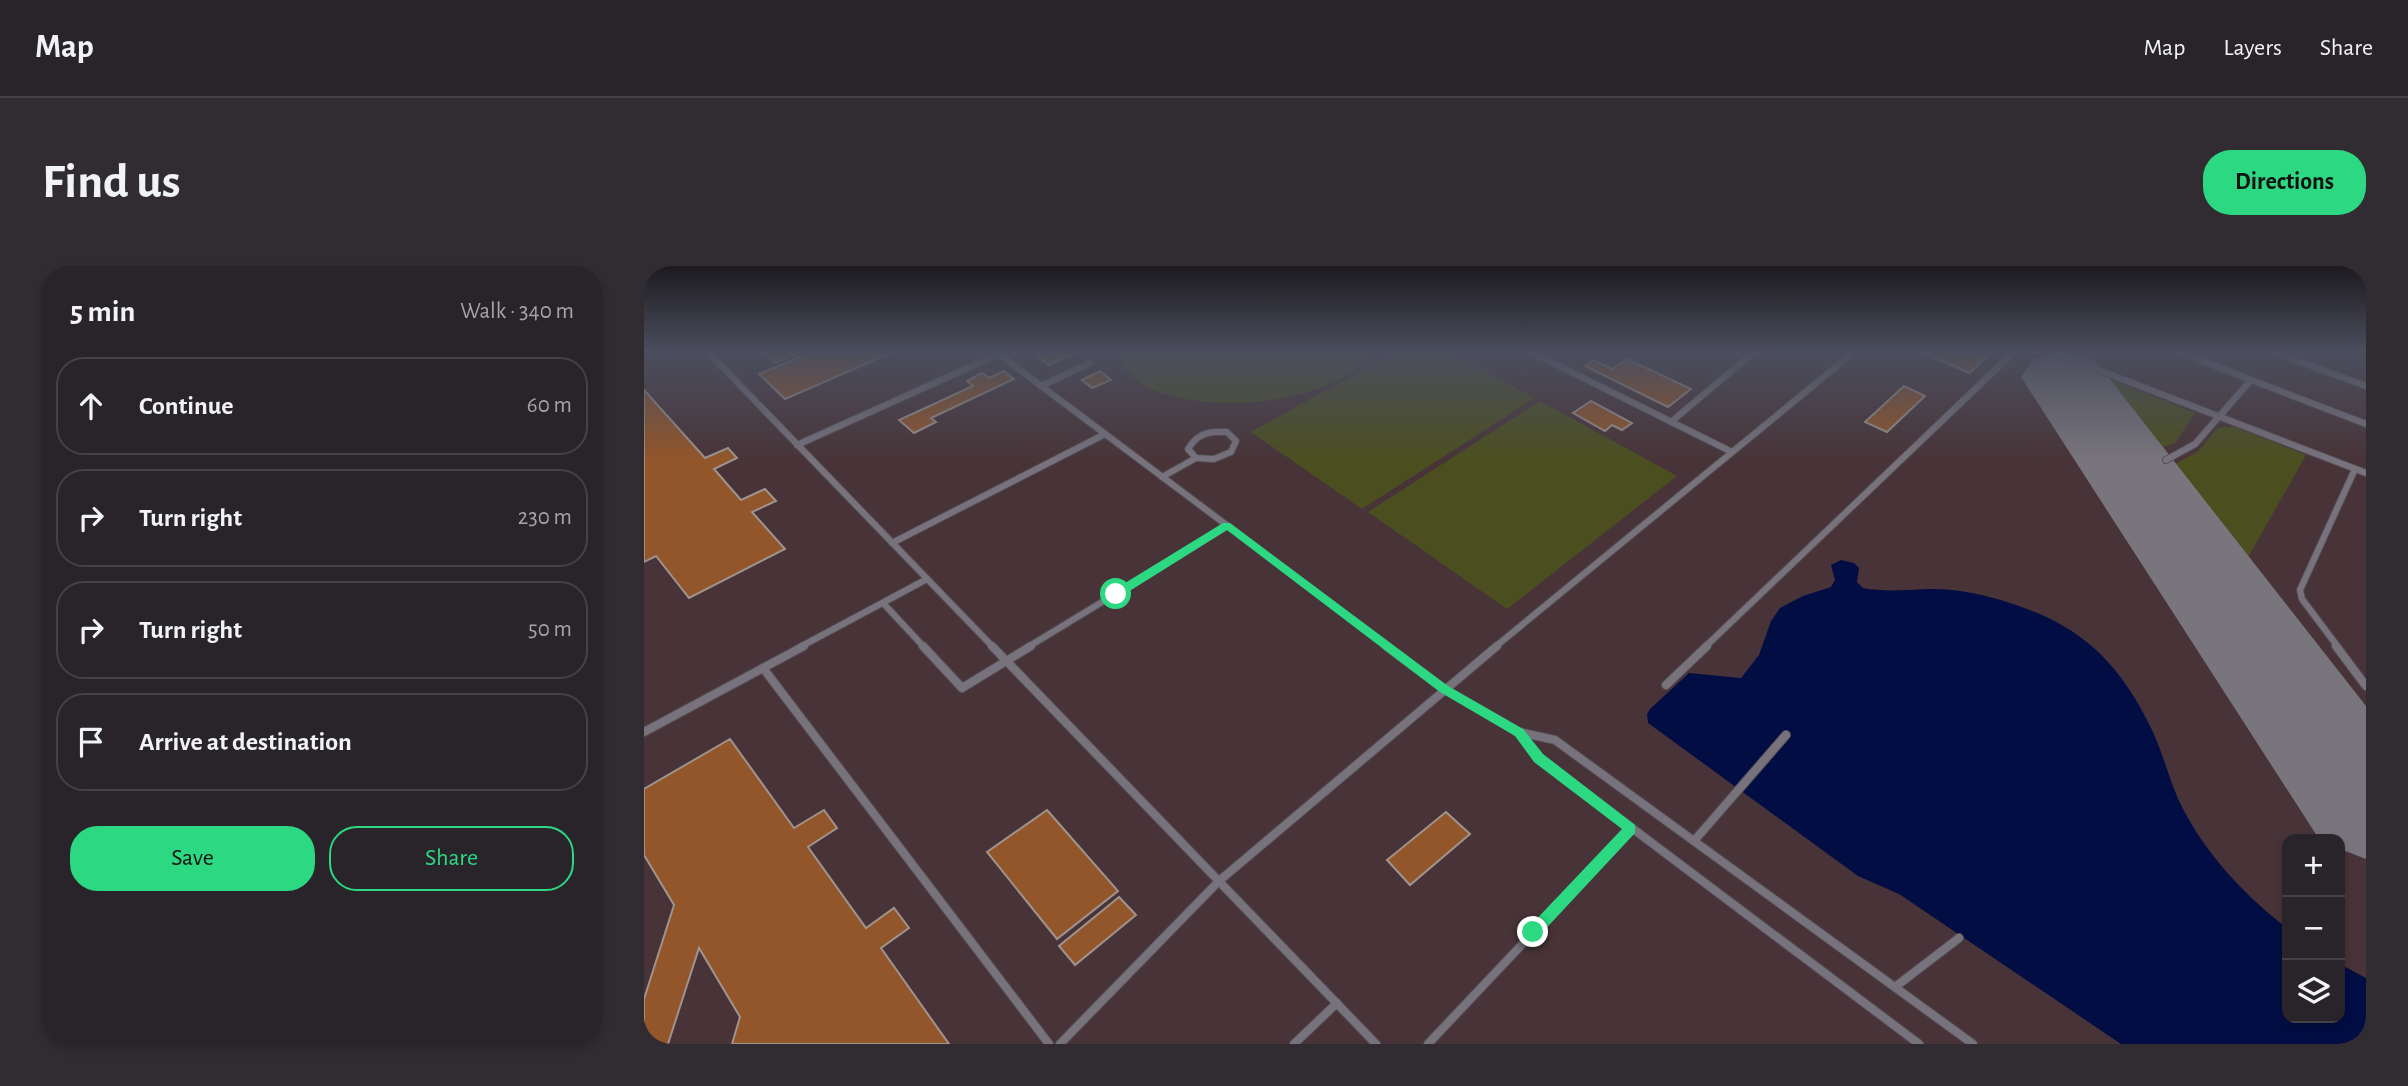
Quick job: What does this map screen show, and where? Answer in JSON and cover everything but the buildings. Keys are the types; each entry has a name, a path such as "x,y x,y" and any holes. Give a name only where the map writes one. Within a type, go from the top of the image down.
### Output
{"lane":[{"path":"743,388 1376,1044"},
{"path":"797,445 921,388"},
{"path":"1044,388 1444,689 1519,732 1555,740 1973,1044"},
{"path":"1604,388 1732,452"},
{"path":"1671,422 1711,388"},
{"path":"1060,1044 1219,881 1444,689 1810,388"},
{"path":"1666,685 1976,388"},
{"path":"2146,388 2366,473"},
{"path":"2166,460 2195,444 2243,388"},
{"path":"2273,388 2366,424"},
{"path":"1162,477 1196,458 1214,459 1231,452 1236,441 1227,432 1210,431 1194,438 1188,449 1196,458"},
{"path":"892,543 1105,434"},
{"path":"2355,469 2300,590 2302,599 2366,686"},
{"path":"883,603 962,688 1227,526"},
{"path":"644,732 927,579"},
{"path":"763,668 1049,1044"},
{"path":"1519,732 1539,758 1919,1044"},
{"path":"1694,841 1786,735"},
{"path":"1428,1044 1631,829"},
{"path":"1895,987 1958,937"},
{"path":"1294,1044 1337,1003"}],"shaded area":[{"path":"644,388 2366,388 2366,1044 644,1044"},
{"path":"1841,560 1854,563 1859,568 1857,582 1863,588 1969,592 2010,603 2058,623 2096,650 2112,666 2139,706 2156,740 2178,799 2204,843 2242,889 2282,924 2282,1023 2345,1023 2345,967 2366,978 2366,1044 2121,1044 1899,894 1858,876 1648,723 1647,714 1650,709 1689,673 1741,678 1759,655 1771,621 1780,608 1803,596 1831,587 1835,580 1831,565"}],"green space":[{"path":"1151,388 1316,388 1266,401 1233,403 1172,396"},
{"path":"1330,388 1517,388 1535,398 1362,509 1251,432"},
{"path":"2106,388 2132,388 2195,413 2175,443 2150,452"},
{"path":"1540,401 1677,476 1507,609 1368,512"},
{"path":"2235,427 2306,455 2242,568 2168,468 2199,451 2217,428"}],"runway":[{"path":"2072,388 2366,803"}],"route":[{"path":"1116,594 1227,526 1444,689 1519,732 1539,758 1631,829 1533,932"}]}
